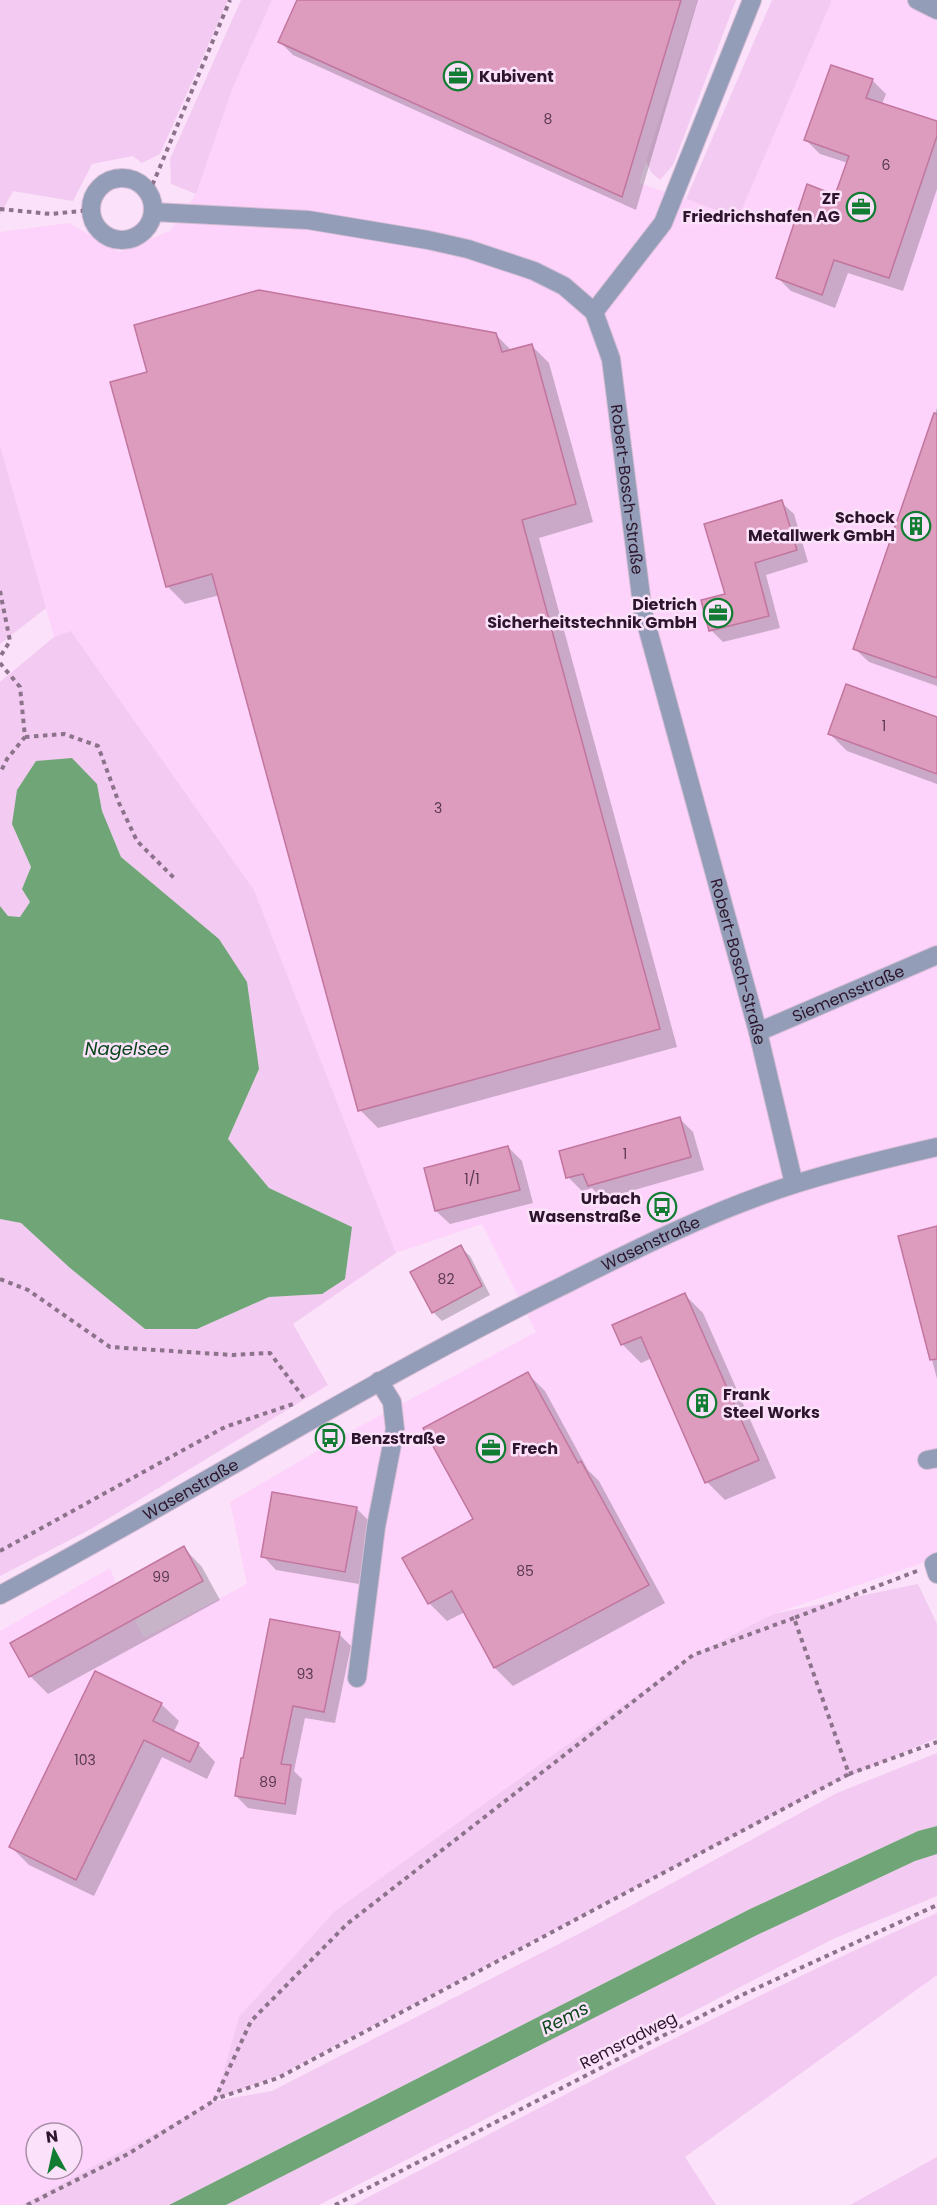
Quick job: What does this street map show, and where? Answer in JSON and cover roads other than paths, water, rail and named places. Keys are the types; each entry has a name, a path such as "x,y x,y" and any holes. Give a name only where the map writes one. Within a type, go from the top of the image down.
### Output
{"street":[{"path":"594,312 663,223 752,0"},
{"path":"917,0 937,10"},
{"path":"123,178 133,181 148,193 153,212 150,223 136,237 115,240 98,229 91,210 97,191 104,184 123,178"},
{"name":"Robert-Bosch-Straße","path":"153,212 308,220 468,249 534,271 564,286 594,312 611,358 643,612 758,1032 794,1184"},
{"name":"Siemensstraße","path":"758,1032 937,955"},
{"name":"Wasenstraße","path":"0,1595 95,1544 379,1381 497,1318 627,1253 698,1220 794,1184 937,1147"},
{"path":"357,1678 376,1527 395,1429 392,1402 379,1381"}],"water":[{"name":"Nagelsee","path":"72,758 97,784 102,811 121,857 219,939 247,982 259,1069 228,1139 269,1188 352,1227 345,1279 322,1294 269,1297 197,1329 145,1329 70,1268 21,1223 0,1219 0,906 8,916 20,917 30,902 22,889 31,867 12,824 17,790 36,761"},
{"name":"Rems","path":"937,1826 937,1854 915,1861 757,1935 226,2205 169,2205 750,1909 918,1831"}],"place":[{"name":"Kubivent","path":"458,76"},
{"name":"ZF Friedrichshafen AG","path":"861,207"},
{"name":"Schock Metallwerk GmbH","path":"916,526"},
{"name":"Dietrich Sicherheitstechnik GmbH","path":"718,613"},
{"name":"Urbach Wasenstraße","path":"662,1207"},
{"name":"Frank Steel Works","path":"702,1403"},
{"name":"Benzstraße","path":"330,1438"},
{"name":"Frech","path":"491,1448"}]}
